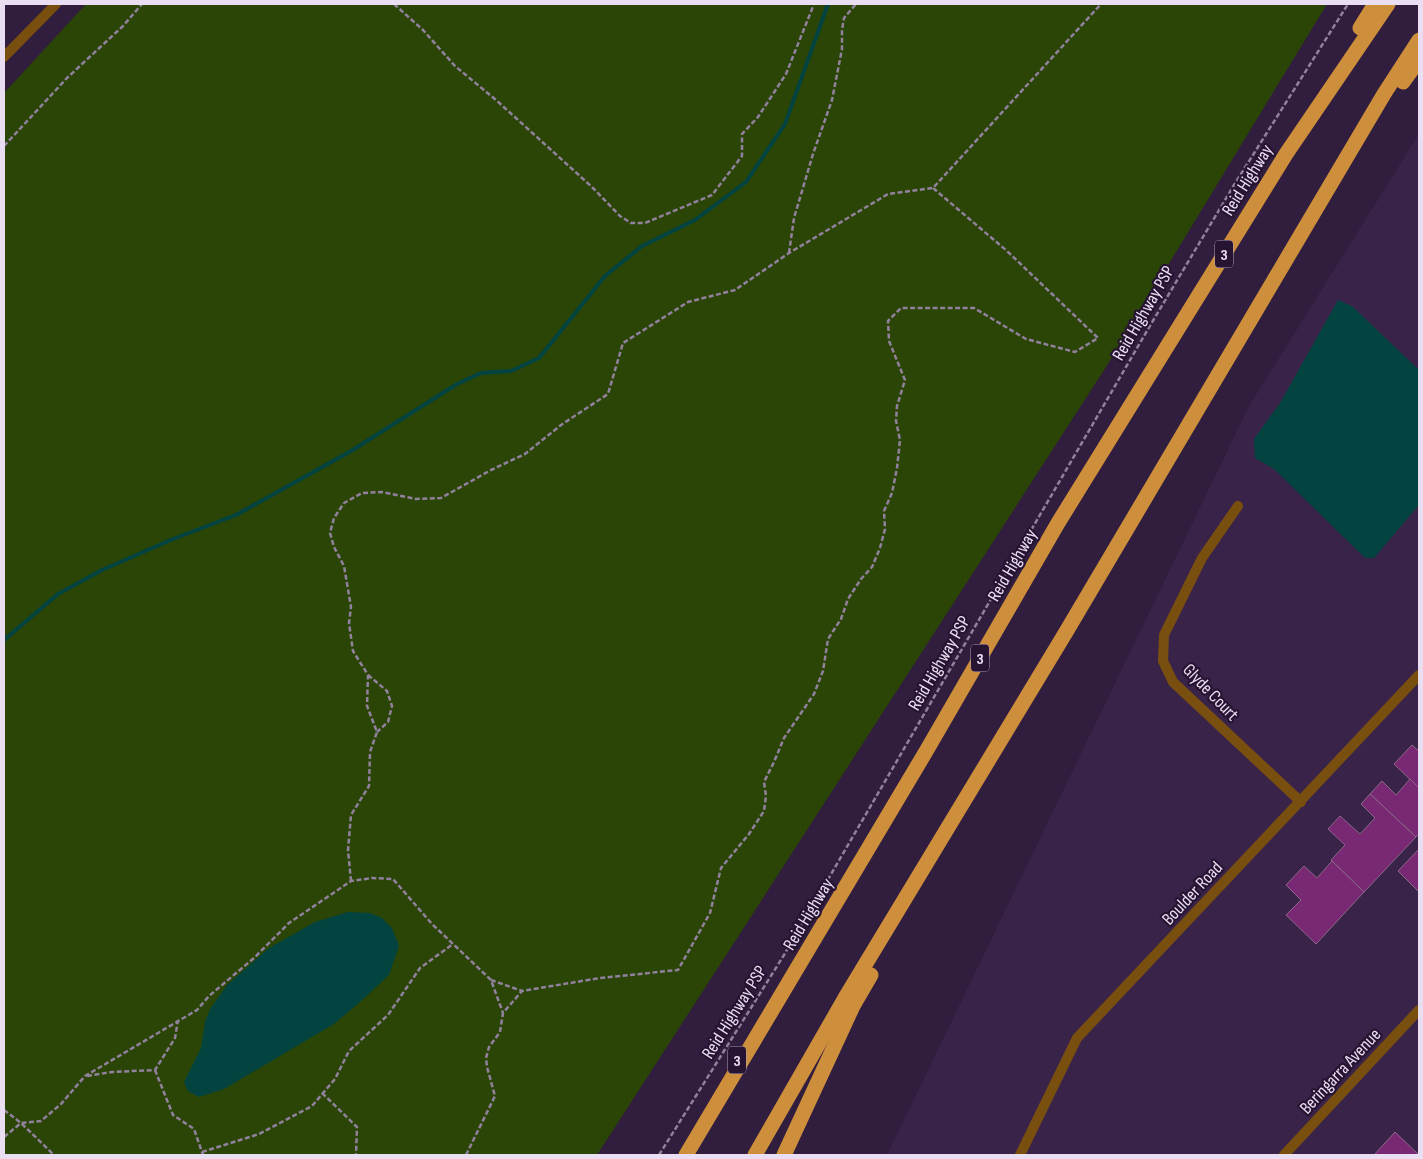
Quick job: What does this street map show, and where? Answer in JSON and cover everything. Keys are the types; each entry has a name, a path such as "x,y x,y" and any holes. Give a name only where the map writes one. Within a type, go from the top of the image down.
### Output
{"highway":[{"path":"1286,154 1375,4"},
{"name":"Reid Highway","path":"686,1155 928,748 1058,523 1286,154 1388,4"},
{"path":"755,1155 846,998 1066,632 1384,94 1419,40"},
{"path":"1340,168 1419,60"},
{"path":"784,1155 853,1006 1066,632"},
{"name":"3","path":"676,1155 799,965"}],"street":[{"path":"4,57 56,4"},
{"name":"Glyde Court","path":"1238,506 1202,558 1164,634 1163,661 1173,682 1301,802"},
{"name":"Boulder Road","path":"1020,1155 1078,1038 1419,676"},
{"name":"Beringarra Avenue","path":"1284,1155 1419,1010"}],"path":[{"path":"4,146 67,78 122,26 142,4"},
{"path":"394,4 423,30 455,66 496,100 620,216 631,224 645,223 712,195 742,156 742,134 758,117 786,74 814,4"},
{"path":"789,253 794,218 832,100 842,49 844,18 856,4"},
{"path":"351,881 348,850 351,815 369,786 370,752 377,732 388,722 392,706 387,690 368,674 353,651 349,623 351,607 344,566 334,547 330,533 334,518 344,503 362,493 382,492 416,499 441,498 491,470 525,454 561,425 608,394 623,343 688,302 735,290 789,253 888,194 933,188 1101,4"},
{"name":"Reid Highway PSP","path":"659,1155 784,955 1155,316 1234,185 1348,4"},
{"path":"4,1136 21,1123 41,1121 61,1104 85,1076 197,1010 209,996 254,958 288,923 351,881 372,878 393,879 432,924 491,980 522,991 600,978 678,970 710,913 721,868 749,834 764,810 766,796 764,782 784,738 814,694 823,671 828,639 841,619 848,599 861,578 872,567 880,548 885,529 884,511 892,493 897,468 900,440 896,421 897,406 905,380 889,341 888,321 901,308 974,308 1026,339 1076,352 1098,338 1007,251 933,188"},
{"path":"368,674 367,706 377,732"},
{"path":"155,1070 173,1115 194,1129 203,1154 259,1134 312,1106 335,1079 349,1051 388,1015 420,968 453,944"},
{"path":"466,1155 495,1096 486,1067 486,1058 489,1048 500,1032 503,1013 491,980"},
{"path":"503,1013 522,991"},
{"path":"155,1070 175,1038 178,1020"},
{"path":"85,1076 112,1072 155,1070"},
{"path":"322,1093 357,1127 356,1155"},
{"path":"4,1110 21,1123 54,1155"}],"shaded area":[{"path":"1419,134 1419,1155 887,1155 1249,406"},
{"path":"1338,300 1352,306 1419,370 1419,505 1374,558 1365,558 1274,469 1255,458 1254,439 1280,403"},
{"path":"348,912 370,913 382,918 392,928 399,946 389,975 334,1024 224,1089 199,1097 188,1091 184,1082 201,1048 205,1022 210,1009 227,985 269,948 315,922"}],"green space":[{"path":"86,4 1327,4 1106,367 597,1155 4,1155 4,93"}],"building":[{"path":"1412,745 1419,751 1419,788 1394,764"},
{"path":"1410,779 1419,788 1419,834 1416,837 1370,794 1382,781 1396,795"},
{"path":"1370,794 1416,837 1364,892 1331,860 1345,845 1328,829 1340,816 1360,834 1375,818 1361,804"},
{"path":"1419,849 1419,892 1398,871"},
{"path":"1332,861 1364,892 1316,944 1286,915 1301,900 1286,885 1304,866 1317,878"},
{"path":"1395,1132 1419,1155 1374,1155"}],"waterway":[{"path":"4,640 58,594 102,570 173,539 236,515 351,451 457,384 481,373 511,371 539,358 605,276 642,246 695,220 746,182 785,124 828,4"}]}
